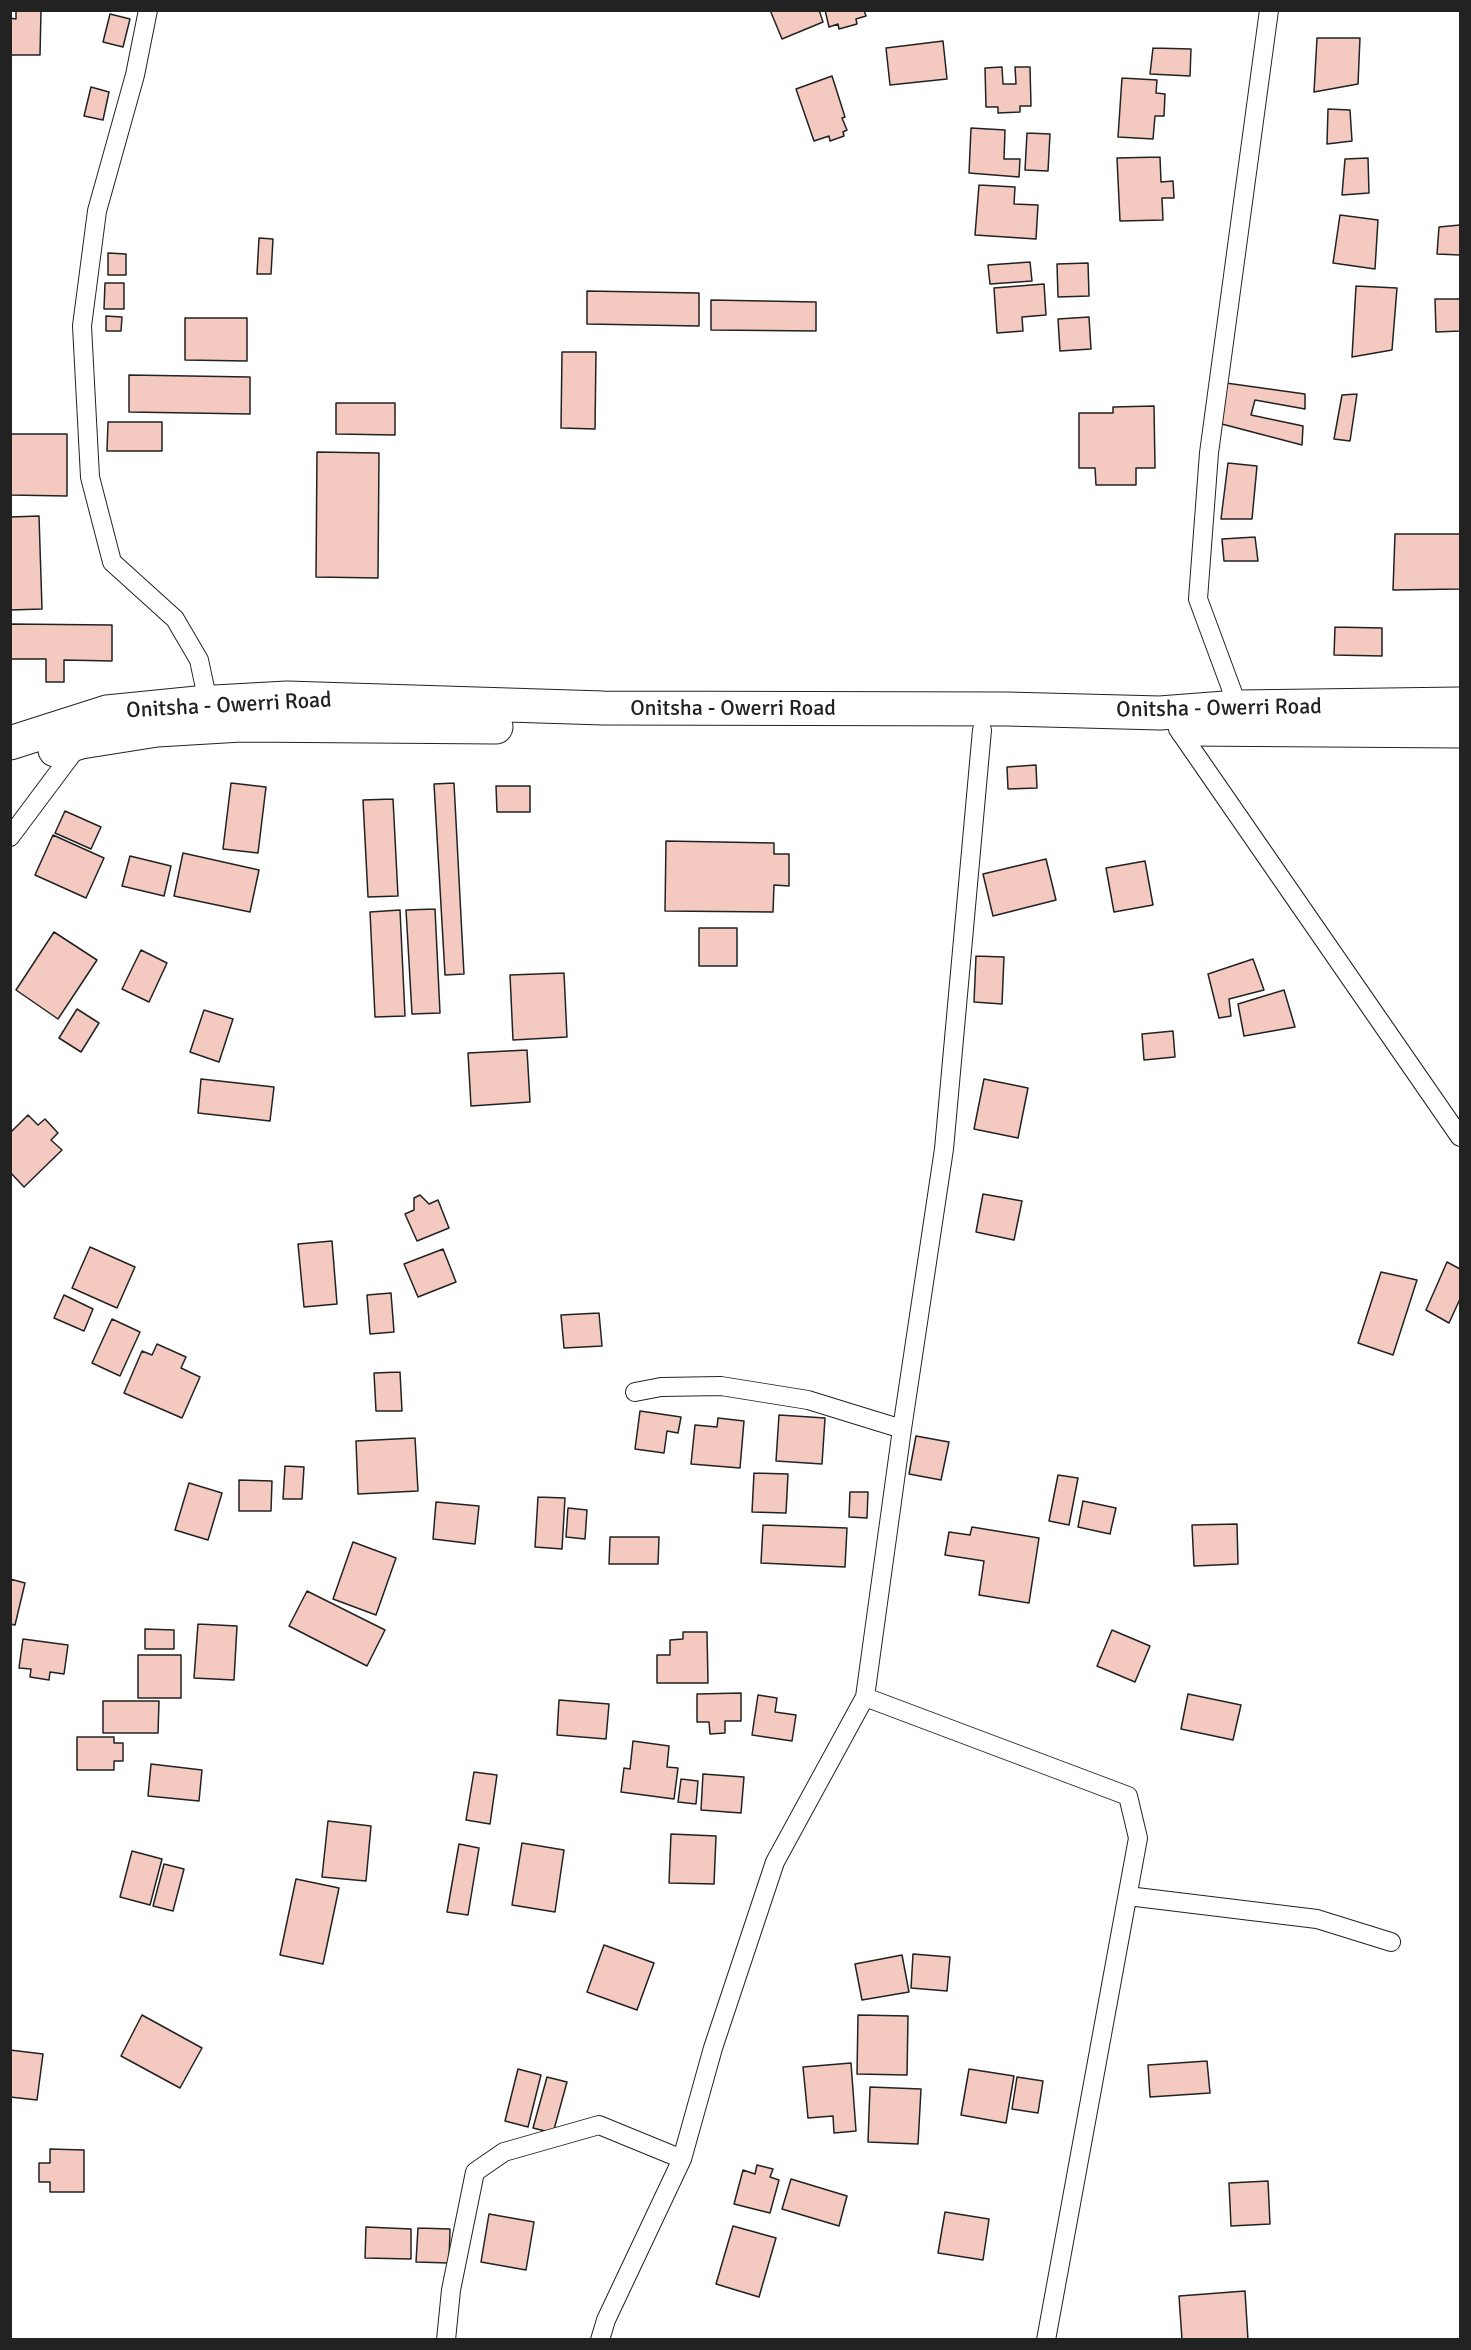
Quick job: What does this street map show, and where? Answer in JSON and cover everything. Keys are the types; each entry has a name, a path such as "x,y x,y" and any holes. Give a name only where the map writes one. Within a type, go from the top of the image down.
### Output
{"highway":[{"name":"Onitsha - Owerri Road","path":"10,743 107,712 208,702 287,698 603,708 1007,709 1160,713 1238,707 1461,705"},
{"name":"Onitsha - Owerri Road","path":"10,764 81,742 157,730 241,725 1461,731"}],"street":[{"path":"148,10 135,75 97,211 82,326 90,477 112,562 175,619 199,660 208,702"},
{"path":"1238,707 1198,598 1209,453 1269,10"},
{"path":"1178,729 1461,1137"},
{"path":"600,2340 606,2320 682,2159 713,2048 775,1862 865,1697 944,1149 982,730"},
{"path":"10,837 81,742"},
{"path":"635,1392 661,1387 721,1386 808,1400 902,1429"},
{"path":"865,1697 1128,1796 1138,1838 1046,2340"},
{"path":"1128,1896 1317,1919 1391,1942"},
{"path":"446,2340 451,2290 475,2172 504,2152 599,2125 682,2159"}],"building":[{"path":"16,10 41,10 40,55 10,55 10,18 16,19"},
{"path":"770,10 819,10 823,22 782,39"},
{"path":"825,10 864,10 866,16 856,19 857,24 839,29 838,24 829,27"},
{"path":"110,14 130,19 123,47 103,42"},
{"path":"1317,38 1360,38 1358,84 1314,92"},
{"path":"943,41 947,79 890,85 886,48"},
{"path":"1153,48 1191,49 1190,76 1150,74"},
{"path":"1002,67 1003,84 1016,84 1015,67 1030,67 1031,106 1020,106 1020,112 998,113 998,107 986,107 985,68"},
{"path":"832,76 847,130 843,132 844,136 830,141 829,136 814,141 796,89"},
{"path":"1122,78 1157,80 1156,93 1165,94 1164,116 1155,116 1153,139 1118,137"},
{"path":"91,87 109,92 103,120 84,116"},
{"path":"1328,109 1350,110 1352,141 1327,144"},
{"path":"971,128 1005,130 1004,159 1020,159 1019,177 969,173"},
{"path":"1027,133 1050,134 1048,171 1025,170"},
{"path":"1160,157 1161,182 1173,181 1174,198 1162,198 1163,220 1120,221 1117,158"},
{"path":"1368,158 1369,193 1342,195 1345,159"},
{"path":"979,185 1015,187 1014,204 1038,205 1036,239 975,235"},
{"path":"1340,215 1378,220 1375,269 1333,263"},
{"path":"1460,225 1460,255 1437,254 1439,227"},
{"path":"259,238 273,239 271,274 257,274"},
{"path":"108,253 126,254 126,275 108,275"},
{"path":"1030,262 1032,281 990,284 988,265"},
{"path":"1088,263 1089,296 1058,297 1057,264"},
{"path":"105,283 124,283 124,309 104,309"},
{"path":"1044,284 1046,315 1022,317 1023,331 997,333 994,288"},
{"path":"1356,286 1397,288 1392,350 1352,357"},
{"path":"587,291 699,293 699,326 587,324"},
{"path":"1435,299 1460,299 1460,331 1436,332"},
{"path":"711,300 816,302 816,331 711,330"},
{"path":"106,316 122,317 121,331 106,331"},
{"path":"1089,317 1091,349 1060,351 1058,319"},
{"path":"185,318 247,318 247,361 185,360"},
{"path":"562,352 596,352 595,429 561,428"},
{"path":"129,375 250,377 250,414 129,412"},
{"path":"1226,383 1305,394 1305,409 1255,400 1251,415 1303,426 1302,445 1218,423"},
{"path":"1357,394 1350,441 1334,439 1342,395"},
{"path":"336,403 395,403 395,435 336,434"},
{"path":"1154,406 1155,468 1136,468 1136,485 1096,485 1095,468 1079,468 1079,413 1113,413 1113,407"},
{"path":"108,422 162,422 162,451 107,451"},
{"path":"10,434 67,434 67,496 10,495"},
{"path":"317,452 379,453 378,578 316,577"},
{"path":"1228,463 1257,466 1252,519 1221,519"},
{"path":"39,516 42,609 10,610 10,517"},
{"path":"1395,534 1460,534 1460,589 1393,590"},
{"path":"1255,537 1258,561 1224,561 1222,539"},
{"path":"10,624 112,625 112,661 64,660 64,682 46,682 46,659 10,659"},
{"path":"1335,627 1382,628 1382,656 1334,655"},
{"path":"1036,765 1037,788 1008,789 1007,767"},
{"path":"231,783 266,787 258,853 223,849"},
{"path":"454,783 464,974 445,975 434,784"},
{"path":"496,786 530,786 530,812 497,812"},
{"path":"393,799 398,896 368,897 363,800"},
{"path":"65,811 101,827 91,849 55,833"},
{"path":"53,835 104,858 86,898 35,875"},
{"path":"666,841 774,843 774,854 789,854 789,886 774,885 773,912 665,911"},
{"path":"183,853 259,870 250,912 174,896"},
{"path":"130,856 171,866 164,896 122,886"},
{"path":"1046,859 1056,900 993,916 983,874"},
{"path":"1145,861 1153,905 1114,912 1106,868"},
{"path":"435,909 440,1013 412,1014 406,910"},
{"path":"400,910 405,1016 375,1017 370,912"},
{"path":"699,928 737,928 737,966 699,966"},
{"path":"54,932 97,960 58,1019 16,990"},
{"path":"141,950 167,963 149,1002 122,989"},
{"path":"976,956 1004,957 1002,1004 974,1002"},
{"path":"1253,959 1264,990 1229,999 1231,1016 1219,1018 1208,974"},
{"path":"564,973 567,1037 513,1040 510,975"},
{"path":"1284,990 1295,1027 1244,1036 1238,1004"},
{"path":"77,1009 99,1023 81,1052 59,1038"},
{"path":"204,1010 233,1019 219,1062 190,1052"},
{"path":"1173,1031 1175,1057 1144,1060 1142,1034"},
{"path":"527,1050 530,1102 471,1106 468,1053"},
{"path":"201,1079 274,1087 270,1121 198,1113"},
{"path":"984,1079 1028,1088 1018,1138 974,1129"},
{"path":"28,1115 38,1125 45,1119 58,1133 51,1140 62,1150 24,1187 10,1172 10,1133"},
{"path":"983,1194 1022,1201 1014,1240 976,1232"},
{"path":"420,1195 429,1204 438,1200 449,1228 417,1241 405,1214 414,1210 414,1198"},
{"path":"332,1241 337,1304 304,1307 298,1244"},
{"path":"90,1247 135,1267 117,1308 72,1288"},
{"path":"443,1249 456,1282 418,1297 404,1264"},
{"path":"1447,1262 1460,1269 1460,1299 1449,1323 1426,1310"},
{"path":"1381,1272 1417,1280 1393,1355 1358,1343"},
{"path":"391,1293 394,1332 370,1334 367,1295"},
{"path":"64,1295 93,1309 84,1331 54,1318"},
{"path":"599,1313 602,1346 564,1348 561,1315"},
{"path":"112,1319 140,1332 120,1376 92,1363"},
{"path":"157,1344 186,1357 181,1368 200,1377 182,1418 124,1393 142,1351 152,1355"},
{"path":"400,1372 402,1411 376,1411 374,1373"},
{"path":"640,1411 681,1417 678,1433 667,1431 664,1453 635,1449"},
{"path":"779,1415 825,1418 822,1464 776,1461"},
{"path":"718,1418 744,1421 740,1468 691,1464 695,1425 717,1427"},
{"path":"916,1436 949,1442 941,1480 909,1474"},
{"path":"415,1438 418,1491 358,1494 356,1441"},
{"path":"285,1466 304,1467 302,1499 283,1499"},
{"path":"754,1473 788,1474 786,1513 752,1512"},
{"path":"1058,1475 1078,1478 1069,1525 1049,1521"},
{"path":"239,1480 272,1481 271,1511 239,1511"},
{"path":"189,1483 222,1493 208,1540 175,1530"},
{"path":"850,1492 868,1492 867,1518 849,1517"},
{"path":"538,1497 565,1498 562,1549 535,1547"},
{"path":"1083,1501 1116,1508 1110,1534 1078,1527"},
{"path":"436,1502 479,1506 475,1544 433,1539"},
{"path":"568,1508 587,1510 585,1539 566,1537"},
{"path":"1237,1524 1238,1564 1194,1566 1192,1525"},
{"path":"763,1525 847,1528 845,1567 761,1563"},
{"path":"972,1527 1039,1538 1029,1603 979,1595 984,1561 945,1555 949,1532 970,1535"},
{"path":"610,1537 659,1537 658,1564 609,1564"},
{"path":"353,1542 396,1558 376,1615 333,1599"},
{"path":"10,1579 25,1583 15,1625 10,1624"},
{"path":"307,1591 385,1630 367,1666 289,1626"},
{"path":"198,1624 237,1626 234,1680 194,1678"},
{"path":"145,1629 174,1630 174,1649 145,1649"},
{"path":"1112,1630 1150,1646 1135,1682 1097,1666"},
{"path":"683,1632 707,1632 708,1683 657,1683 657,1655 670,1655 670,1640 683,1639"},
{"path":"23,1639 68,1645 64,1674 50,1672 49,1680 30,1677 31,1669 19,1668"},
{"path":"138,1655 181,1655 181,1698 138,1698"},
{"path":"741,1693 741,1721 725,1721 725,1733 710,1734 709,1722 697,1722 697,1694"},
{"path":"1188,1694 1241,1705 1233,1740 1181,1729"},
{"path":"758,1695 777,1698 775,1712 796,1715 792,1741 752,1735"},
{"path":"559,1700 609,1704 606,1739 557,1735"},
{"path":"103,1701 159,1701 158,1733 103,1733"},
{"path":"77,1737 114,1737 114,1743 123,1743 123,1761 114,1761 114,1770 77,1770"},
{"path":"633,1741 669,1746 667,1767 678,1768 674,1799 621,1792 624,1768 630,1769"},
{"path":"151,1764 202,1770 199,1801 148,1796"},
{"path":"474,1772 497,1775 490,1824 466,1820"},
{"path":"703,1774 744,1777 741,1813 701,1810"},
{"path":"681,1779 698,1781 696,1804 678,1802"},
{"path":"328,1821 371,1826 366,1881 322,1877"},
{"path":"671,1834 716,1836 714,1884 669,1883"},
{"path":"522,1843 564,1850 555,1912 512,1905"},
{"path":"459,1844 479,1848 468,1915 447,1912"},
{"path":"132,1851 162,1859 150,1905 120,1897"},
{"path":"164,1864 184,1869 173,1911 153,1906"},
{"path":"296,1879 339,1888 323,1964 280,1955"},
{"path":"604,1945 654,1963 637,2010 587,1992"},
{"path":"913,1954 950,1957 947,1991 911,1988"},
{"path":"902,1955 909,1992 862,2000 855,1964"},
{"path":"142,2015 202,2048 180,2088 121,2056"},
{"path":"858,2015 908,2016 907,2075 857,2074"},
{"path":"10,2050 43,2054 37,2100 10,2097"},
{"path":"1207,2061 1210,2093 1150,2097 1148,2065"},
{"path":"851,2063 856,2131 834,2133 833,2116 808,2118 803,2067"},
{"path":"518,2069 541,2075 528,2127 505,2121"},
{"path":"969,2069 1014,2076 1006,2123 961,2115"},
{"path":"547,2077 567,2082 553,2133 533,2128"},
{"path":"1017,2077 1043,2081 1038,2113 1012,2109"},
{"path":"870,2087 921,2089 918,2144 868,2142"},
{"path":"50,2149 84,2150 84,2192 50,2192 50,2182 39,2182 39,2163 50,2163"},
{"path":"757,2165 773,2169 770,2177 779,2180 770,2213 734,2204 743,2170 755,2174"},
{"path":"791,2179 847,2196 839,2226 782,2209"},
{"path":"1268,2181 1270,2224 1231,2226 1229,2183"},
{"path":"945,2212 989,2219 983,2260 938,2253"},
{"path":"489,2214 534,2222 526,2270 481,2262"},
{"path":"733,2226 776,2238 759,2297 716,2284"},
{"path":"366,2227 411,2229 411,2259 365,2258"},
{"path":"418,2228 450,2229 449,2263 416,2262"},
{"path":"1245,2291 1248,2340 1182,2340 1179,2296"}]}
